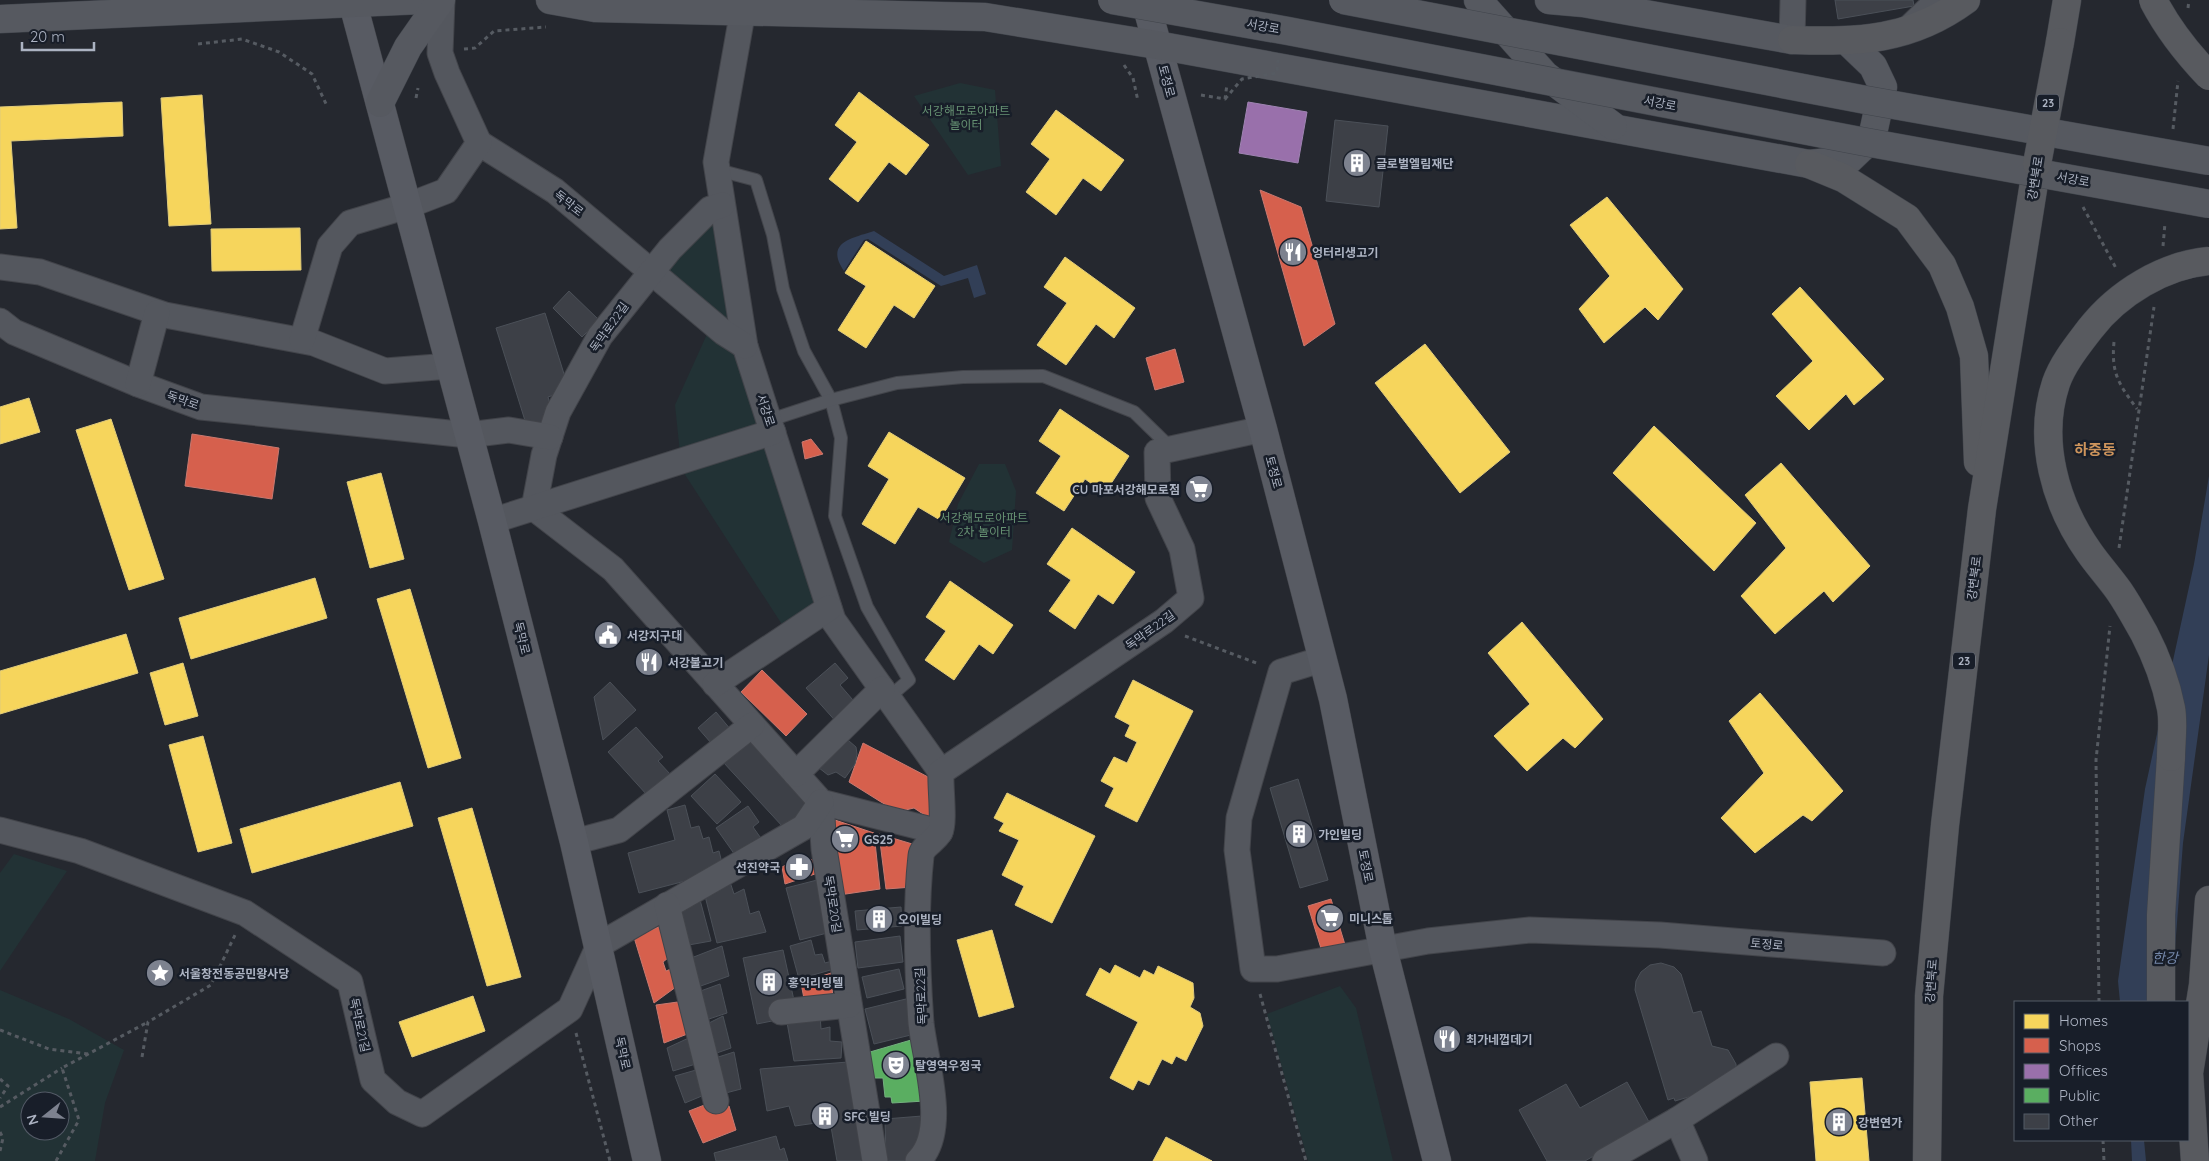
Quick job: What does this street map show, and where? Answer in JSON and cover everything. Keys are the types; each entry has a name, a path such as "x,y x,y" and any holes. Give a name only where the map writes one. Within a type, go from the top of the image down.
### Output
{"highway":[{"path":"1792,40 1848,42 1872,39 1906,31 1945,15 1966,0"},
{"name":"강변북로","path":"1927,1161 1928,996 1945,825 1982,509 2037,164 2067,0"},
{"path":"2153,0 2184,50 2209,76"},
{"path":"1809,164 1843,178 1907,218 1942,265 1960,307 1974,356 1976,430 1982,509"},
{"path":"2161,1001 2161,915 2171,767 2171,709 2160,668 2145,635 2120,592 2088,551 2063,509 2052,468 2048,423 2056,382 2074,349 2098,318 2129,292 2163,272 2197,262 2209,261"},
{"path":"2189,1065 2203,985 2209,900"},
{"path":"2189,1084 2195,1161"}],"main road":[{"path":"0,19 422,0"},
{"path":"380,103 408,47 442,0"},
{"path":"550,0 595,8 985,17 1157,45 1809,164 1849,160 1872,138 1882,87 1873,66 1848,42"},
{"name":"서강로","path":"1112,0 1288,31 1860,141 2209,204"},
{"name":"토정로","path":"1145,0 1263,429 1335,708 1383,949 1437,1161"},
{"path":"1343,0 1856,98 2209,161"},
{"path":"1478,0 1545,75 1617,129"},
{"path":"1549,0 1580,2 1792,40"},
{"name":"독막로","path":"353,2 492,521 574,842 647,1161"}],"street":[{"path":"302,340 330,246 350,223 407,206 446,191 478,143 440,54 442,0"},
{"path":"1792,40 1793,0"},
{"path":"1906,31 1938,0"},
{"name":"서강로","path":"743,10 716,162 745,346 833,620 941,772"},
{"name":"독막로","path":"478,143 554,191 653,271 723,332 745,346"},
{"name":"독막로22길","path":"534,508 550,437 558,412 600,336 670,249 710,209 722,205"},
{"path":"0,267 40,272 157,313 314,342 385,371 450,366"},
{"path":"138,384 157,313"},
{"name":"독막로","path":"0,321 14,332 138,384 201,407 468,435"},
{"path":"492,521 772,426"},
{"name":"독막로22길","path":"941,772 1164,621 1192,598 1182,549 1158,498 1157,452 1263,429"},
{"path":"468,435 509,430 550,437"},
{"path":"534,508 613,569 821,802 940,832 943,813 940,795 941,772"},
{"path":"715,684 829,608"},
{"path":"1322,659 1281,672 1239,818 1237,850 1253,969 1277,969 1383,949"},
{"path":"796,774 885,693"},
{"path":"574,842 619,830 752,725"},
{"path":"570,1009 599,945 804,827 821,802"},
{"name":"독막로20길","path":"821,802 824,849 875,1161"},
{"name":"독막로21길","path":"0,830 80,852 245,913 350,982 373,1080 396,1102 422,1114 570,1009"},
{"name":"독막로22길","path":"918,1161 927,1152 934,1112 921,1023 918,932 921,853 940,832"},
{"path":"667,905 716,1101"},
{"name":"토정로","path":"1383,949 1428,941 1530,930 1660,935 1882,953"},
{"path":"781,1012 850,1005"},
{"path":"1605,1161 1677,1120 1776,1056"},
{"path":"1677,1120 1695,1161"}],"lane":[{"path":"718,170 756,180 773,235 783,289 804,351 831,400 841,438 835,516 867,607 909,680 885,693"},
{"path":"772,426 831,400 896,384 963,377 1043,376 1134,412 1172,449"}],"path":[{"path":"416,98 421,73 430,58 440,54 475,48 494,32 554,26"},
{"path":"198,44 242,39 279,52 312,74 327,106"},
{"path":"1225,100 1242,79 1277,73 1278,60"},
{"path":"1117,62 1125,66 1133,78 1138,100"},
{"path":"1164,621 1186,636 1281,672"},
{"path":"0,1107 62,1068 148,1022 211,985 245,913"},
{"path":"1253,969 1306,1161"},
{"path":"570,1009 610,1161"},
{"path":"142,1057 148,1022"},
{"path":"0,1030 49,1048 88,1054"},
{"path":"56,1161 79,1120 62,1068"},
{"path":"0,1079 8,1086 0,1098"},
{"path":"0,1132 3,1138 0,1150"},
{"path":"2103,1141 2104,1161"}],"green space":[{"name":"서강해모로아파트 놀이터","path":"960,83 995,90 1001,166 968,175 914,96"},
{"path":"718,211 737,336 660,271"},
{"path":"708,332 738,349 764,428 680,453 675,405"},
{"path":"769,444 818,603 783,626 682,470"},
{"name":"서강해모로아파트 2차 놀이터","path":"979,464 1005,464 1016,491 1012,550 984,563 949,542 958,504"},
{"path":"14,854 67,871 0,971 0,873"},
{"path":"1340,986 1356,1008 1393,1161 1308,1161 1267,1014"},
{"path":"0,990 69,1019 124,1050 105,1103 95,1161 0,1161"}],"water":[{"path":"874,231 944,276 977,265 986,294 974,298 968,278 941,286 868,239 864,240 844,271 837,253 839,247 850,239"},
{"name":"한강","path":"2209,476 2209,1161 2132,1161 2131,1141 2189,1141 2189,1001 2120,1001 2118,981 2145,789 2194,564"}],"pier":[{"path":"2209,655 2209,1161 2146,1161 2144,1141 2189,1141 2189,1001 2171,1001 2183,843"}],"building: Homes":[{"path":"859,92 929,145 906,175 889,162 858,202 829,179 857,142 835,125"},
{"path":"202,95 211,224 169,226 161,98"},
{"path":"122,102 123,136 11,141 17,228 0,229 0,107"},
{"path":"1056,110 1124,160 1101,191 1083,178 1056,215 1026,192 1050,159 1031,144"},
{"path":"1607,197 1683,289 1658,320 1645,307 1604,343 1579,309 1610,276 1570,225"},
{"path":"300,228 301,270 212,271 211,229"},
{"path":"866,241 935,286 914,318 894,305 866,348 838,330 866,286 845,273"},
{"path":"1065,257 1135,308 1114,338 1096,324 1066,365 1037,345 1067,303 1044,287"},
{"path":"1800,287 1884,379 1854,405 1846,394 1809,430 1776,396 1813,361 1772,314"},
{"path":"1425,344 1510,452 1460,493 1375,383"},
{"path":"29,398 40,432 0,444 0,407"},
{"path":"1060,409 1129,456 1105,493 1085,479 1064,511 1036,493 1061,456 1039,441"},
{"path":"111,419 164,579 129,590 76,430"},
{"path":"1654,426 1756,523 1714,571 1613,473"},
{"path":"889,432 965,478 940,520 918,507 895,544 862,524 889,479 868,466"},
{"path":"1781,463 1870,566 1833,602 1824,591 1775,634 1741,596 1786,548 1745,495"},
{"path":"381,473 404,559 370,568 347,482"},
{"path":"1072,528 1135,572 1113,604 1098,594 1075,629 1049,611 1071,580 1047,564"},
{"path":"315,578 327,618 191,659 179,618"},
{"path":"950,581 1013,625 993,654 979,644 954,680 925,660 946,631 926,617"},
{"path":"410,589 461,758 428,768 377,599"},
{"path":"1522,622 1603,719 1575,748 1563,738 1527,771 1494,736 1530,704 1488,653"},
{"path":"126,634 138,673 0,714 0,671"},
{"path":"183,663 198,716 165,725 150,673"},
{"path":"1133,680 1193,711 1137,822 1105,806 1114,788 1101,781 1114,757 1127,763 1137,742 1125,736 1130,725 1115,717"},
{"path":"1760,693 1843,791 1812,821 1803,815 1755,853 1721,818 1764,773 1729,721"},
{"path":"203,736 232,843 198,852 169,745"},
{"path":"400,782 413,826 252,873 240,829"},
{"path":"1007,793 1095,836 1052,923 1015,905 1024,886 1002,875 1019,840 999,831 1004,823 994,818"},
{"path":"472,808 521,977 487,986 438,818"},
{"path":"992,930 1014,1007 979,1017 957,940"},
{"path":"1115,965 1140,978 1144,970 1154,975 1158,966 1193,983 1194,998 1190,1007 1200,1013 1203,1026 1186,1061 1176,1056 1172,1064 1162,1059 1149,1085 1138,1080 1133,1090 1110,1078 1138,1022 1086,995 1100,968 1110,974"},
{"path":"473,996 485,1031 412,1057 399,1022"},
{"name":"강변연가","path":"1862,1078 1869,1161 1816,1161 1810,1082"},
{"path":"1166,1137 1212,1161 1153,1161"}],"building: Shops":[{"path":"1260,190 1301,207 1335,324 1304,346"},
{"path":"1175,349 1184,382 1155,390 1146,358"},
{"path":"192,434 279,448 272,499 185,486"},
{"path":"811,439 823,454 805,459 802,442"},
{"path":"762,670 807,714 786,736 741,692"},
{"path":"863,743 930,778 935,798 929,818 914,808 897,812 849,782"},
{"path":"829,818 874,833 880,889 839,895"},
{"path":"879,834 919,846 913,887 886,889"},
{"path":"803,856 817,862 818,873 785,884 782,867"},
{"path":"1331,899 1346,948 1323,955 1308,906"},
{"path":"665,924 673,954 663,962 666,971 676,967 680,984 654,1003 633,934 644,926 647,932"},
{"path":"831,973 833,1000 805,1004 801,983"},
{"path":"685,1001 690,1033 664,1043 656,1005"},
{"path":"707,1104 729,1106 736,1130 703,1143 689,1111"}],"building: Offices":[{"path":"1248,102 1307,112 1298,163 1239,153"}],"building: Public":[{"name":"탈영역우정국","path":"918,1038 925,1101 892,1103 891,1097 885,1097 883,1078 873,1078 870,1052"}],"building: Other":[{"path":"1835,0 1913,0 1914,6 1838,19"},
{"name":"글로벌엘림재단","path":"1335,120 1388,126 1379,207 1326,201"},
{"path":"569,291 599,320 582,337 553,308"},
{"path":"545,313 569,390 548,397 554,419 527,427 496,328"},
{"path":"835,663 848,678 840,685 859,707 839,725 806,688"},
{"path":"610,682 636,710 603,740 594,697"},
{"path":"716,712 736,736 718,751 698,728"},
{"path":"636,727 663,757 658,761 670,774 647,795 608,752"},
{"path":"841,734 856,747 857,754 855,764 845,778 836,772 828,775 814,764"},
{"path":"751,735 807,800 802,820 783,827 723,762"},
{"path":"715,774 741,802 717,824 691,796"},
{"name":"가인빌딩","path":"1298,779 1328,880 1300,888 1270,788"},
{"path":"685,805 691,828 699,826 703,839 709,837 713,853 719,851 724,871 639,893 628,853 675,840 667,810"},
{"path":"748,806 759,822 753,827 765,844 740,862 716,828"},
{"path":"821,879 835,931 800,940 786,888"},
{"path":"730,882 734,894 744,889 750,914 759,911 766,932 717,943 704,892"},
{"path":"699,896 711,941 683,946 673,906"},
{"name":"오이빌딩","path":"901,907 902,926 857,930 855,911"},
{"path":"900,936 903,962 858,968 855,942"},
{"path":"811,940 815,955 822,954 825,963 832,961 834,969 799,979 790,946"},
{"path":"722,946 729,976 695,988 686,960"},
{"name":"홍익리빙텔","path":"783,950 795,1005 770,1011 772,1021 757,1024 743,958"},
{"path":"1661,963 1674,967 1681,974 1693,1013 1701,1011 1712,1046 1728,1050 1736,1064 1736,1073 1726,1086 1675,1101 1674,1098 1668,1100 1635,990 1636,981 1641,972 1650,965"},
{"path":"899,969 904,989 867,998 862,977"},
{"path":"720,984 727,1013 706,1020 695,993"},
{"path":"910,998 919,1033 874,1044 865,1009"},
{"path":"820,1014 821,1029 830,1027 830,1041 842,1042 841,1058 794,1061 786,1017"},
{"path":"723,1016 731,1048 711,1055 703,1026"},
{"path":"693,1036 699,1063 673,1071 667,1048"},
{"path":"734,1052 741,1089 722,1094 712,1059"},
{"name":"SFC 빌딩","path":"848,1062 868,1161 837,1161 830,1121 795,1126 789,1106 767,1111 760,1069"},
{"path":"703,1068 709,1093 685,1103 675,1076"},
{"path":"1627,1082 1654,1131 1604,1150 1585,1161 1547,1161 1519,1110 1566,1084 1580,1108"},
{"path":"922,1116 919,1150 906,1161 886,1161 885,1119"},
{"path":"776,1136 780,1150 784,1148 788,1161 716,1161 714,1153"}],"place":[{"name":"글로벌엘림재단","path":"1357,163"},
{"name":"엉터리생고기","path":"1293,252"},
{"name":"CU 마포서강해모로점","path":"1199,489"},
{"name":"서강지구대","path":"608,635"},
{"name":"서강불고기","path":"649,662"},
{"name":"가인빌딩","path":"1299,834"},
{"name":"GS25","path":"845,839"},
{"name":"선진약국","path":"799,867"},
{"name":"미니스톱","path":"1330,918"},
{"name":"오이빌딩","path":"879,919"},
{"name":"서울창전동공민왕사당","path":"160,973"},
{"name":"홍익리빙텔","path":"769,982"},
{"name":"최가네껍데기","path":"1447,1039"},
{"name":"탈영역우정국","path":"896,1065"},
{"name":"SFC 빌딩","path":"825,1116"},
{"name":"강변연가","path":"1839,1122"}],"district":[{"name":"하중동","path":"2095,449"}]}
